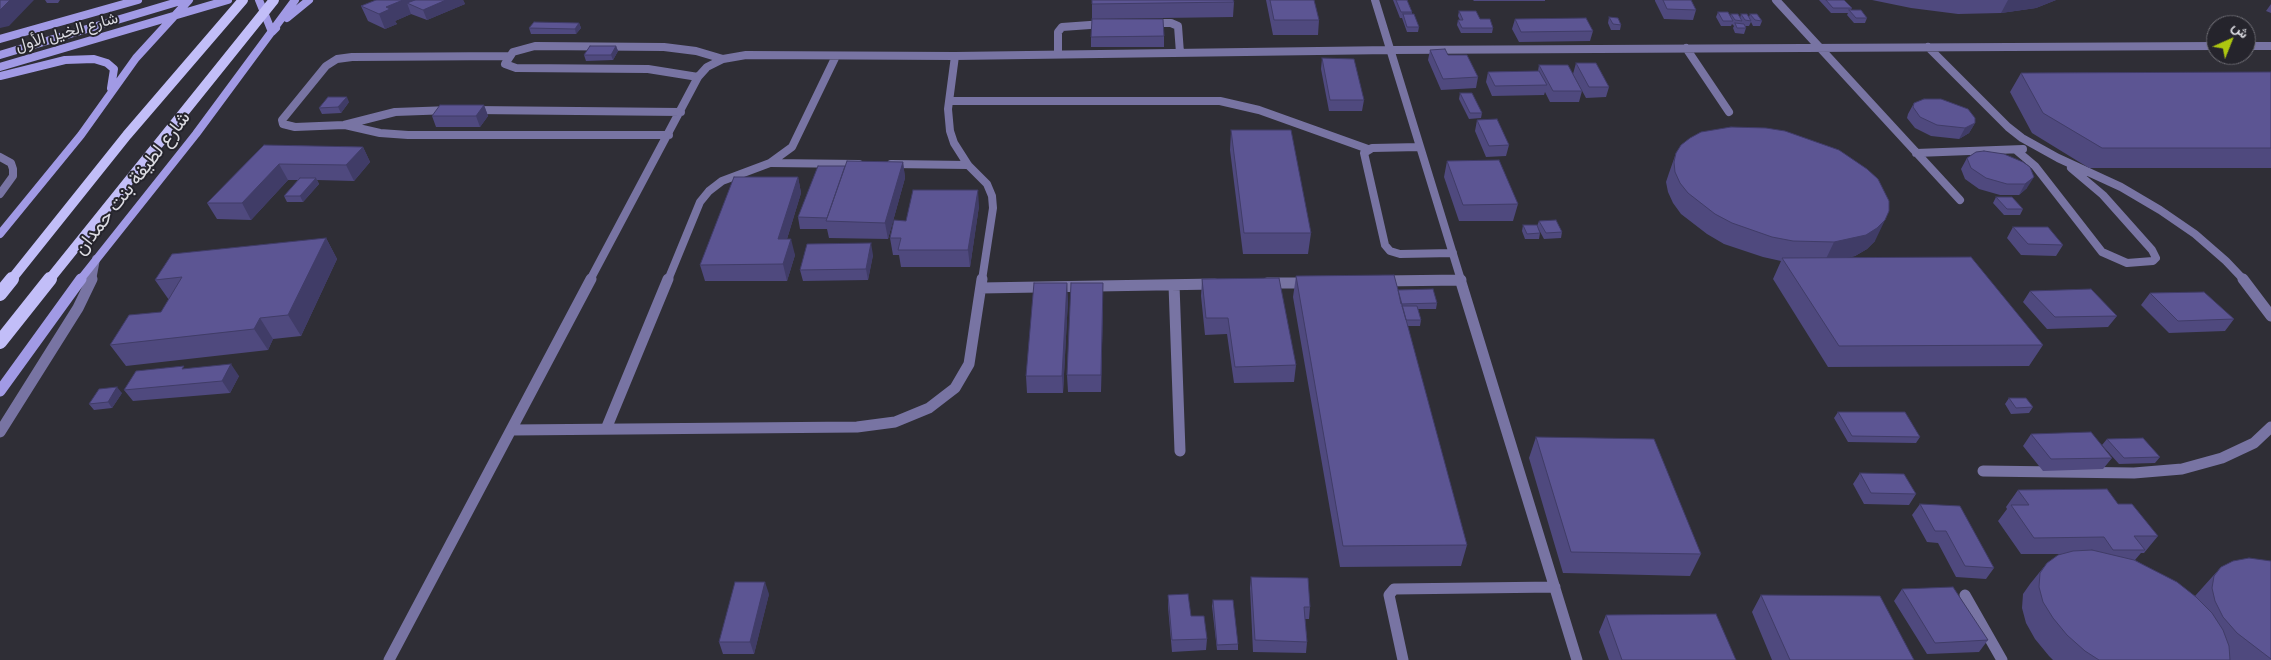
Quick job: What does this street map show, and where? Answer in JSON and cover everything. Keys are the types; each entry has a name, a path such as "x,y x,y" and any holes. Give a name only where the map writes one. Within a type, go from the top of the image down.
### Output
{"main road":[{"name":"شارع لطيفة بنت حمدان","path":"0,294 127,135 243,0"},
{"name":"شارع لطيفة بنت حمدان","path":"0,342 274,0"}],"street":[{"path":"57,23 82,11 115,0"},
{"name":"شارع الخيل الأول","path":"0,39 138,0"},
{"path":"0,55 184,0"},
{"path":"0,234 47,179 136,58 189,0"},
{"path":"174,17 206,0"},
{"name":"شارع الخيل الأول","path":"0,67 228,0"},
{"path":"259,0 272,32 309,0"},
{"name":"شارع لطيفة بنت حمدان","path":"0,391 96,259 196,134 295,0"},
{"path":"1375,0 1577,660"},
{"path":"1776,0 1960,200"},
{"path":"1058,54 1058,32 1062,27 1110,24"},
{"path":"1139,24 1175,24 1178,28 1180,52"},
{"path":"698,77 648,69 516,68 505,64 513,52 521,48 535,46 664,47 696,51 723,59"},
{"path":"389,660 669,135 698,77 707,67 723,59 746,56 955,56 1391,50 2206,46"},
{"path":"2256,46 2271,46"},
{"path":"1928,47 2008,127 2039,148 2121,187 2195,234 2226,261 2252,289 2271,316"},
{"path":"1686,48 1729,112"},
{"path":"457,110 395,112 344,125 295,127 283,124 282,120 326,66 337,59 352,57 510,56"},
{"path":"606,429 700,202 709,191 722,181 770,163 788,151 798,138 836,56"},
{"path":"512,430 856,428 894,422 929,408 955,388 969,364 994,208 987,184 968,165 954,143 950,132 948,120 955,56"},
{"path":"0,76 65,60 94,59 107,62 114,69 110,95"},
{"path":"950,101 1220,101 1260,110 1368,149 1420,148"},
{"path":"467,110 681,112"},
{"path":"344,125 380,133 408,135 669,135"},
{"path":"1916,153 2039,148"},
{"path":"1368,149 1364,155 1387,249 1400,254 1453,253"},
{"path":"2016,150 2035,166 2102,252 2109,257 2127,263 2153,261 2155,254 2103,194 2058,158"},
{"path":"0,157 11,163 13,169 13,176 0,194"},
{"path":"770,163 869,164"},
{"path":"879,164 968,165"},
{"path":"0,432 78,308 91,282 96,259"},
{"path":"1372,282 1461,280"},
{"path":"1253,283 1313,282"},
{"path":"981,288 1224,284"},
{"path":"1174,285 1180,451"},
{"path":"1983,471 2134,473 2182,469 2222,458 2254,443 2271,427"},
{"path":"1403,660 1389,595 1394,589 1555,587"},
{"path":"1965,595 2002,660"}],"building":[{"path":"0,0 10,0 0,10"},
{"path":"376,0 403,0 386,7 390,9 379,14 361,6"},
{"path":"415,0 446,0 423,10 407,3"},
{"path":"1092,0 1233,0 1234,2 1092,4"},
{"path":"1270,0 1314,0 1319,20 1274,20"},
{"path":"1396,0 1407,0 1412,12 1401,12"},
{"path":"1663,0 1691,0 1696,10 1667,9"},
{"path":"1826,0 1844,0 1852,8 1833,8"},
{"path":"1849,10 1861,10 1867,18 1856,18"},
{"path":"1459,11 1476,11 1480,19 1490,19 1493,28 1462,28 1458,20 1463,20"},
{"path":"1718,12 1728,12 1733,21 1723,21"},
{"path":"1403,14 1414,14 1419,27 1407,27"},
{"path":"1731,14 1738,14 1742,21 1735,20"},
{"path":"1741,14 1747,14 1751,21 1745,20"},
{"path":"1750,14 1757,14 1762,21 1755,20"},
{"path":"1609,17 1618,18 1621,25 1613,24"},
{"path":"1586,18 1593,31 1521,32 1515,19"},
{"path":"1092,19 1163,19 1164,36 1091,37"},
{"path":"534,22 579,23 575,29 529,28"},
{"path":"1735,23 1744,24 1746,28 1737,28"},
{"path":"590,46 616,46 611,55 584,55"},
{"path":"1445,49 1448,55 1467,55 1478,77 1443,79 1430,50"},
{"path":"1322,58 1354,59 1364,100 1330,100"},
{"path":"1576,63 1596,63 1609,87 1589,87"},
{"path":"1539,65 1568,65 1582,91 1553,91"},
{"path":"1539,71 1547,85 1495,86 1488,72"},
{"path":"2271,72 2271,148 2102,148 2043,113 2021,73"},
{"path":"1460,93 1472,93 1482,113 1470,113"},
{"path":"328,97 347,97 338,107 319,108"},
{"path":"1924,99 1941,99 1968,109 1975,118 1975,123 1965,128 1937,125 1920,117 1913,107 1914,103"},
{"path":"440,105 484,105 476,116 432,116"},
{"path":"1497,119 1509,145 1489,146 1477,120"},
{"path":"1731,127 1766,128 1785,131 1839,150 1878,179 1889,201 1889,211 1885,220 1866,235 1834,242 1793,241 1772,237 1732,223 1715,214 1688,193 1680,183 1675,172 1674,162 1676,153 1681,145 1690,138 1701,132"},
{"path":"1231,130 1291,130 1311,233 1244,233"},
{"path":"264,145 363,147 346,165 279,164 242,203 207,203"},
{"path":"1984,151 2004,154 2023,162 2030,167 2034,177 2025,184 2007,184 1986,178 1971,168 1967,158 1976,152"},
{"path":"1499,160 1518,204 1463,205 1447,161"},
{"path":"847,161 903,162 885,223 826,221"},
{"path":"818,166 845,166 827,218 798,217"},
{"path":"734,177 798,177 778,239 791,239 783,264 700,265"},
{"path":"300,178 316,178 300,196 284,196"},
{"path":"913,190 978,190 968,250 898,250 901,238 890,238 894,220 906,221"},
{"path":"1996,197 2012,197 2023,209 2007,209"},
{"path":"1556,220 1562,232 1546,233 1539,221"},
{"path":"1523,225 1537,225 1540,233 1527,234"},
{"path":"2013,227 2048,227 2063,245 2028,244"},
{"path":"326,238 288,315 260,318 254,329 110,345 129,315 161,312 182,277 155,280 172,254"},
{"path":"871,243 866,269 800,270 807,244"},
{"path":"1971,257 2043,345 1839,346 1782,258"},
{"path":"1394,275 1467,545 1343,546 1296,276"},
{"path":"1279,278 1296,365 1235,367 1228,318 1206,318 1202,279"},
{"path":"1034,283 1067,283 1062,376 1026,376"},
{"path":"1071,283 1103,283 1101,375 1067,375"},
{"path":"1433,289 1437,303 1401,304 1398,290"},
{"path":"2091,289 2117,316 2055,317 2030,291"},
{"path":"2204,292 2234,319 2178,321 2150,293"},
{"path":"1402,306 1417,306 1421,320 1406,320"},
{"path":"231,364 222,381 124,390 136,371"},
{"path":"117,387 108,402 89,404 99,389"},
{"path":"2009,398 2026,398 2033,407 2016,408"},
{"path":"1838,412 1905,412 1920,437 1852,436"},
{"path":"2091,432 2112,458 2051,459 2031,434"},
{"path":"1536,437 1654,439 1701,554 1571,552"},
{"path":"2143,438 2160,457 2124,458 2107,439"},
{"path":"1860,473 1904,474 1916,494 1871,493"},
{"path":"2107,489 2118,504 2132,504 2158,536 2134,536 2145,550 2113,550 2104,537 2034,538 2011,505 2029,505 2018,490"},
{"path":"1920,504 1960,506 1994,568 1965,566 1946,531 1935,531"},
{"path":"2092,550 2134,560 2177,582 2196,597 2212,613 2223,630 2229,646 2230,660 2099,660 2085,651 2067,635 2053,618 2043,602 2039,587 2040,573 2047,563 2058,555 2073,551"},
{"path":"2249,558 2271,561 2271,659 2237,633 2223,617 2215,601 2212,588 2214,576 2221,567 2233,561"},
{"path":"1251,577 1308,578 1310,607 1304,607 1307,642 1255,640"},
{"path":"735,582 765,582 750,642 719,642"},
{"path":"1953,587 1988,640 1935,643 1902,589"},
{"path":"1188,594 1191,616 1204,616 1207,639 1172,640 1168,595"},
{"path":"1761,595 1880,596 1914,660 1790,660"},
{"path":"1213,600 1233,600 1238,644 1217,645"},
{"path":"1716,614 1736,660 1622,660 1606,615"}]}
